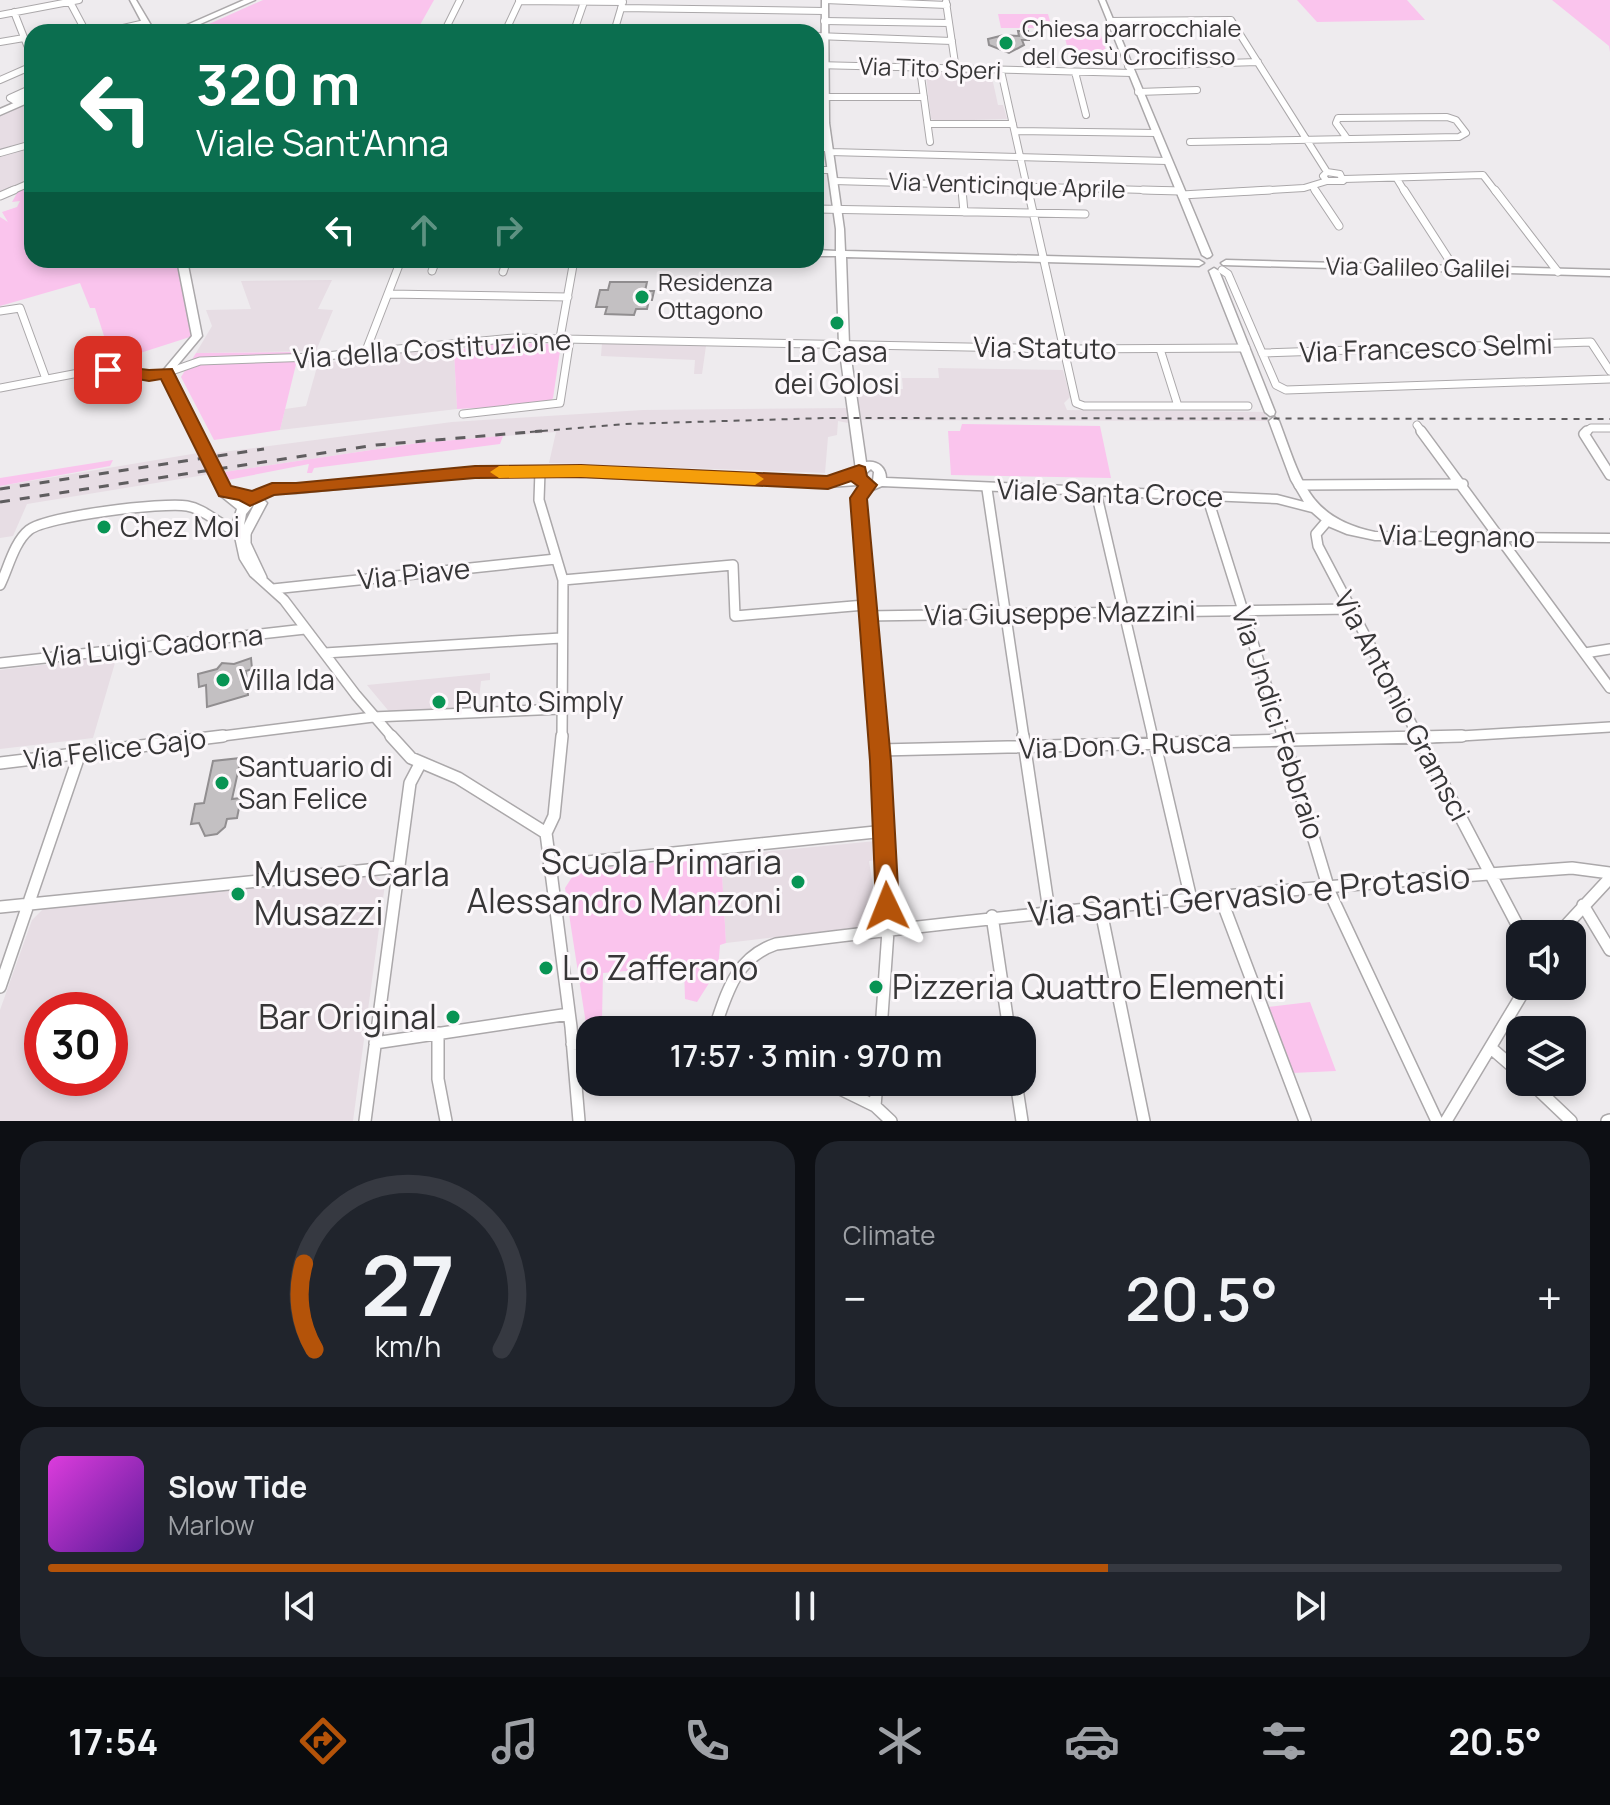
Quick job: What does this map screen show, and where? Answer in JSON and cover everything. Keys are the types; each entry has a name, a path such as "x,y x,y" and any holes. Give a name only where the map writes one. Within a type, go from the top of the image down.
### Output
{"main road":[{"path":"196,24 251,0"},
{"path":"0,112 24,98"}],"street":[{"path":"35,0 37,8"},
{"path":"0,15 79,0"},
{"path":"133,0 146,24"},
{"path":"448,24 460,0"},
{"path":"687,9 690,0"},
{"path":"1102,0 1207,255"},
{"path":"509,24 519,1 623,3 687,9 824,8 946,2 956,70"},
{"path":"70,2 82,24"},
{"path":"576,24 584,2"},
{"path":"616,24 623,3"},
{"path":"824,8 949,23"},
{"path":"0,42 24,38 14,12"},
{"path":"1110,21 1231,20 1327,176"},
{"path":"824,37 952,41"},
{"name":"Via Tito Speri","path":"824,65 1075,72 1258,62"},
{"path":"920,69 930,142"},
{"path":"0,80 24,70"},
{"path":"1001,71 1076,403 1084,406 1248,406"},
{"path":"1075,72 1086,115"},
{"path":"1138,92 1197,90"},
{"path":"0,95 13,102"},
{"path":"824,97 924,97"},
{"path":"1190,142 1305,137 1346,137 1459,137 1466,133 1456,120 1447,117 1338,118 1336,123 1346,137"},
{"path":"824,121 838,209 844,345 860,455 869,475 858,498 885,831 888,931 882,1016"},
{"path":"928,124 1156,133"},
{"path":"0,153 24,146"},
{"path":"824,149 1167,161"},
{"path":"824,170 832,170"},
{"name":"Via Venticinque Aprile","path":"834,181 1181,193 1313,187 1327,176 1337,183 1344,179 1483,175 1558,272"},
{"path":"1397,179 1455,269"},
{"path":"961,185 964,212"},
{"path":"0,196 24,186"},
{"path":"1313,187 1339,226"},
{"path":"824,209 1085,214"},
{"path":"824,253 1199,263 1221,268 1228,274 1276,385 1286,390 1610,379"},
{"path":"1199,263 1201,257 1216,256 1272,417 1299,485 1312,508"},
{"path":"184,268 197,336 166,373 225,492 230,499 252,502"},
{"path":"365,353 398,268"},
{"path":"503,272 504,268"},
{"path":"463,414 560,403 573,268"},
{"name":"Via Galileo Galilei","path":"1221,268 1610,273"},
{"path":"388,294 568,297"},
{"path":"0,311 20,308 44,378"},
{"name":"Via della Costituzione","path":"0,388 89,371 149,375 166,373 200,361 308,358 514,338 844,345"},
{"name":"Via Francesco Selmi","path":"1262,353 1591,342 1610,371"},
{"name":"Via Statuto","path":"844,345 1246,348"},
{"path":"1160,349 1178,406"},
{"path":"1417,425 1610,688"},
{"path":"1610,428 1585,431 1585,437 1610,475"},
{"path":"540,471 539,500 563,580 562,747 554,816 546,833 579,1121"},
{"name":"Viale Santa Croce","path":"252,502 296,489 475,472 540,471 828,483 869,475 906,482 987,489 1285,500 1312,508"},
{"path":"1299,485 1463,484"},
{"path":"987,489 1049,911"},
{"path":"1096,492 1191,899"},
{"name":"Via Undici Febbraio","path":"1207,496 1329,885 1437,1121"},
{"path":"241,533 252,502"},
{"path":"241,533 252,502"},
{"path":"0,585 24,538 40,525 179,504 203,511 241,533 262,578 325,653 373,717 411,758 458,778 546,833"},
{"name":"Via Legnano","path":"1312,508 1345,530 1375,536 1610,538"},
{"name":"Via Antonio Gramsci","path":"1328,520 1316,534 1318,546 1515,920"},
{"name":"Via Piave","path":"273,589 556,559"},
{"name":"Via Giuseppe Mazzini","path":"563,580 733,565 735,616 866,611 1004,613 1351,609"},
{"name":"Via Luigi Cadorna","path":"0,663 305,629"},
{"path":"325,653 561,638"},
{"path":"1585,653 1610,649"},
{"name":"Via Felice Gajo","path":"0,763 373,717 561,709"},
{"name":"Via Don G. Rusca","path":"880,750 1419,738 1610,727"},
{"path":"0,987 80,753"},
{"path":"365,1121 410,783 420,764"},
{"path":"549,866 885,831"},
{"path":"0,907 398,867"},
{"name":"Via Santi Gervasio e Protasio","path":"719,1016 738,968 758,948 992,916 1329,885 1572,868 1610,875"},
{"path":"1570,920 1610,875"},
{"path":"1220,896 1305,1121"},
{"path":"1583,905 1610,950"},
{"path":"1100,906 1144,1121"},
{"path":"992,916 1007,1016"},
{"path":"1446,1121 1519,1000"},
{"path":"375,1043 569,1014"},
{"path":"438,1033 438,1079 446,1121"},
{"path":"572,1044 576,1044"},
{"path":"1491,1048 1506,1061"},
{"path":"855,1096 875,1106 891,1121"},
{"path":"875,1106 876,1096"},
{"path":"1018,1096 1022,1121"},
{"path":"1545,1096 1571,1121"}],"shaded area":[{"path":"263,0 434,0 420,24 209,24"},
{"path":"1297,0 1407,0 1425,20 1317,22"},
{"path":"1552,0 1610,0 1610,52 1609,46"},
{"path":"998,14 1048,14 1052,28 1001,28"},
{"path":"1061,23 1097,24 1110,62 1071,61"},
{"path":"930,72 991,73 998,105 1003,105 1007,119 931,119 926,75"},
{"path":"24,102 24,186 0,196 0,113"},
{"path":"24,186 24,268 180,268 193,336 109,363 95,308 90,308 80,283 0,306 0,217 8,222 2,212 17,207 20,201 12,202"},
{"path":"332,280 318,309 333,310 316,351 196,353 212,326 206,310 251,309 241,281"},
{"path":"514,343 561,344 553,398 548,404 457,409 454,351"},
{"path":"602,343 706,346 702,374 694,374 695,360 601,356"},
{"path":"418,350 418,356 454,351 457,409 280,430 285,409 306,406 317,367 346,358"},
{"path":"299,352 280,430 214,440 181,377 196,353"},
{"path":"938,368 1063,370 1070,397 1064,403 1067,410 1264,412 1268,421 838,421 837,435 828,437 825,473 549,463 556,432 418,443 224,472 215,453 452,422 643,410 853,408 851,389 903,389 902,378 939,378"},
{"path":"962,424 1100,426 1111,478 951,475 948,431 960,431"},
{"path":"503,436 500,444 314,468 312,473 307,473 309,464 228,480 224,472 418,443"},
{"path":"198,453 211,474 27,504 13,536 0,538 0,486"},
{"path":"113,460 110,466 0,486 0,478"},
{"path":"117,656 93,738 0,749 0,670"},
{"path":"490,673 490,680 481,681 478,709 392,715 367,685"},
{"name":"Scuola Primaria Alessandro Manzoni","path":"876,841 877,860 869,861 879,925 726,943 721,856"},
{"path":"721,856 726,943 720,945 718,969 697,1002 685,999 684,966 603,973 602,1016 585,1016 565,888 576,871"},
{"path":"376,875 385,884 353,1121 0,1121 0,1010 32,920 43,909"},
{"path":"1310,1002 1336,1071 1292,1073 1268,1007"}],"building":[{"name":"Chiesa parrocchiale del Gesù Crocifisso","path":"1018,31 1028,31 1029,40 1022,40 1024,45 1009,53 989,45 988,39 1004,35 1019,36"},
{"name":"Residenza Ottagono","path":"610,282 647,282 645,291 654,291 647,309 636,309 634,315 605,314 607,307 596,307 600,290 608,290"},
{"name":"Villa Ida","path":"251,658 252,669 246,671 248,695 207,707 206,685 199,687 198,674 217,669 222,663 234,664"},
{"name":"Santuario di San Felice","path":"241,758 232,799 241,798 237,818 227,819 225,827 217,834 205,836 199,823 191,824 195,804 204,803 213,761"}],"railway":[{"path":"518,433 625,424 826,418 1610,419"},
{"path":"0,502 376,445 542,431"},
{"path":"0,489 264,449"}],"slow traffic":[{"path":"499,472 581,471 755,479"}],"place":[{"name":"Chiesa parrocchiale del Gesù Crocifisso","path":"1006,43"},
{"name":"Residenza Ottagono","path":"642,297"},
{"name":"La Casa dei Golosi","path":"837,323"},
{"name":"Chez Moi","path":"104,527"},
{"name":"Villa Ida","path":"223,680"},
{"name":"Punto Simply","path":"439,702"},
{"name":"Santuario di San Felice","path":"222,783"},
{"name":"Scuola Primaria Alessandro Manzoni","path":"798,882"},
{"name":"Museo Carla Musazzi","path":"238,894"},
{"name":"Lo Zafferano","path":"546,968"},
{"name":"Pizzeria Quattro Elementi","path":"876,987"},
{"name":"Bar Original","path":"453,1017"}],"route":[{"path":"108,370 149,375 166,373 225,492 244,494 250,500 272,489 475,472 581,471 828,483 859,471 858,479 869,485 858,498 881,761 887,906"}]}
